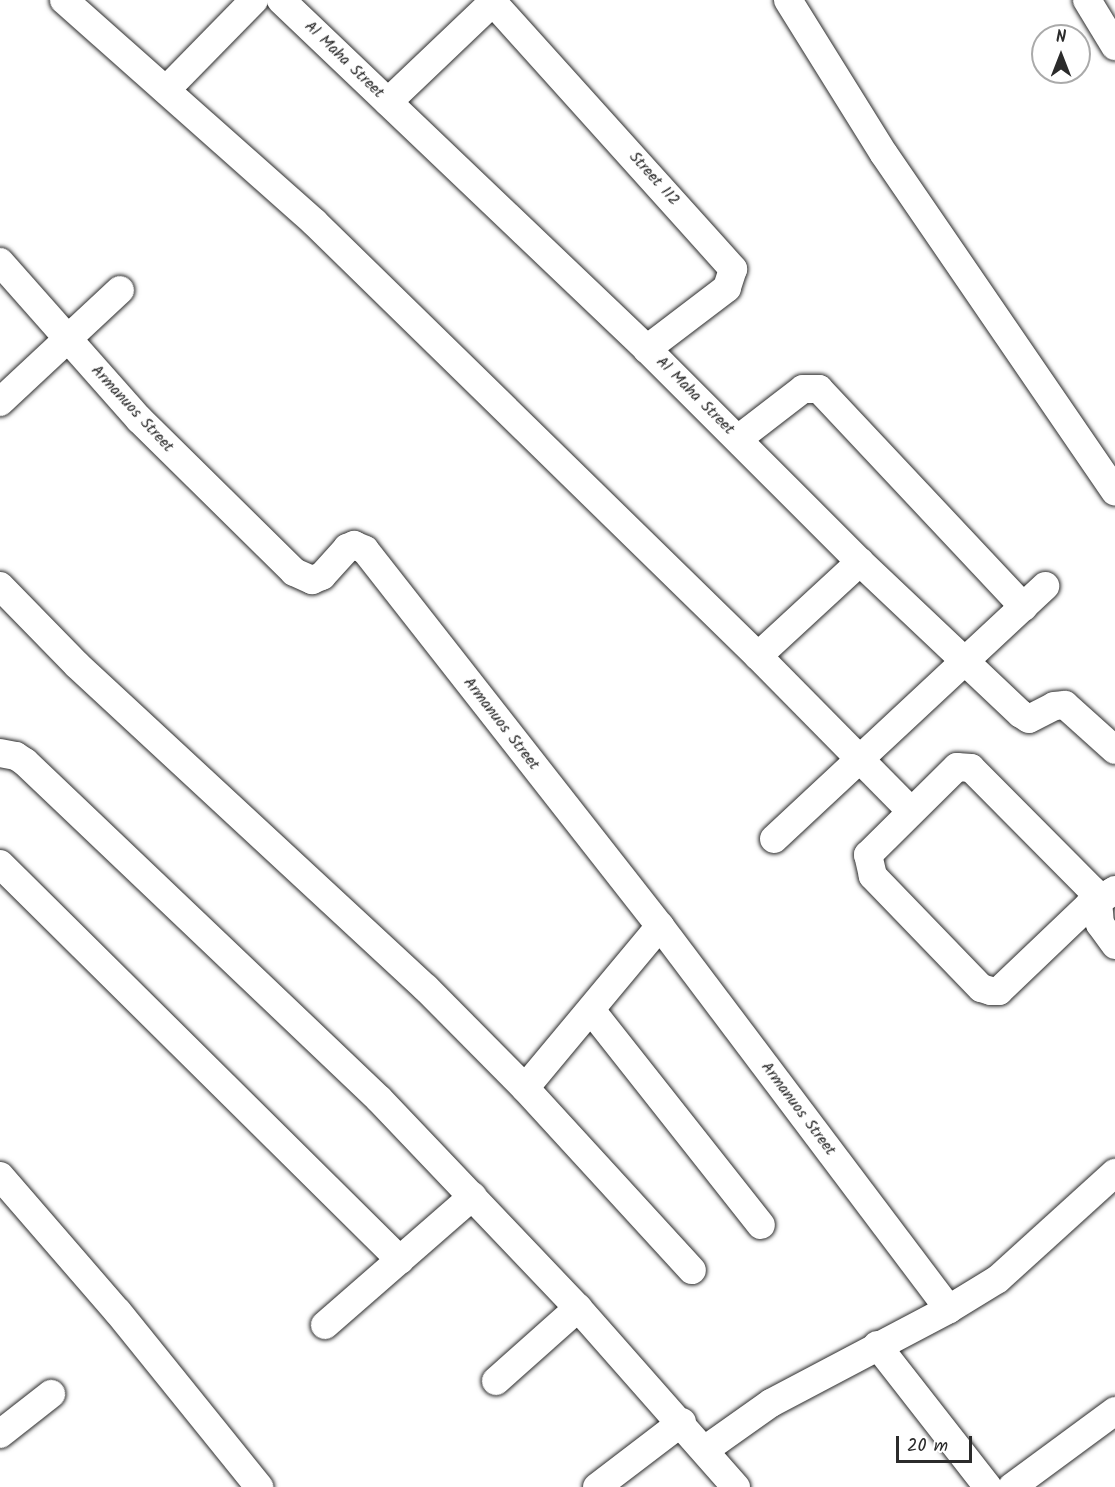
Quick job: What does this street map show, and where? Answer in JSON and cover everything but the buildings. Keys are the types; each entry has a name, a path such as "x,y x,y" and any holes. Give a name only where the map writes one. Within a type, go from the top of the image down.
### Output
{"street":[{"path":"64,0 314,222 758,656 911,811"},
{"path":"166,90 254,0"},
{"name":"Al Maha Street","path":"281,0 647,349 860,562 1029,719 1054,706 1065,705 1115,750"},
{"path":"789,0 884,154 1115,491"},
{"path":"1087,0 1115,46"},
{"path":"388,102 493,1"},
{"name":"Street 112","path":"493,1 733,269 727,288 647,349"},
{"name":"Armanuos Street","path":"0,262 139,419 302,578 322,576 354,545 365,550 660,927 950,1309"},
{"path":"0,402 120,290"},
{"path":"738,439 803,389 819,389 1024,607"},
{"path":"758,656 860,562"},
{"path":"0,586 77,665 418,981 525,1088 692,1270"},
{"path":"774,839 1045,586"},
{"path":"0,753 16,756 25,762 378,1099 578,1308 706,1449 736,1487"},
{"path":"957,767 971,768 1085,882 1106,896 999,991 981,988 873,876 868,866 868,855 957,767"},
{"path":"0,864 400,1260"},
{"path":"1106,896 1100,924 1115,945"},
{"path":"525,1088 660,927"},
{"path":"591,1010 761,1226"},
{"path":"706,1449 771,1402 950,1309 1021,1260 1115,1173"},
{"path":"0,1176 118,1312 259,1487"},
{"path":"325,1325 473,1196"},
{"path":"496,1381 578,1308"},
{"path":"877,1345 988,1487"},
{"path":"0,1434 51,1394"},
{"path":"1012,1487 1115,1411"},
{"path":"597,1487 682,1422"}]}
